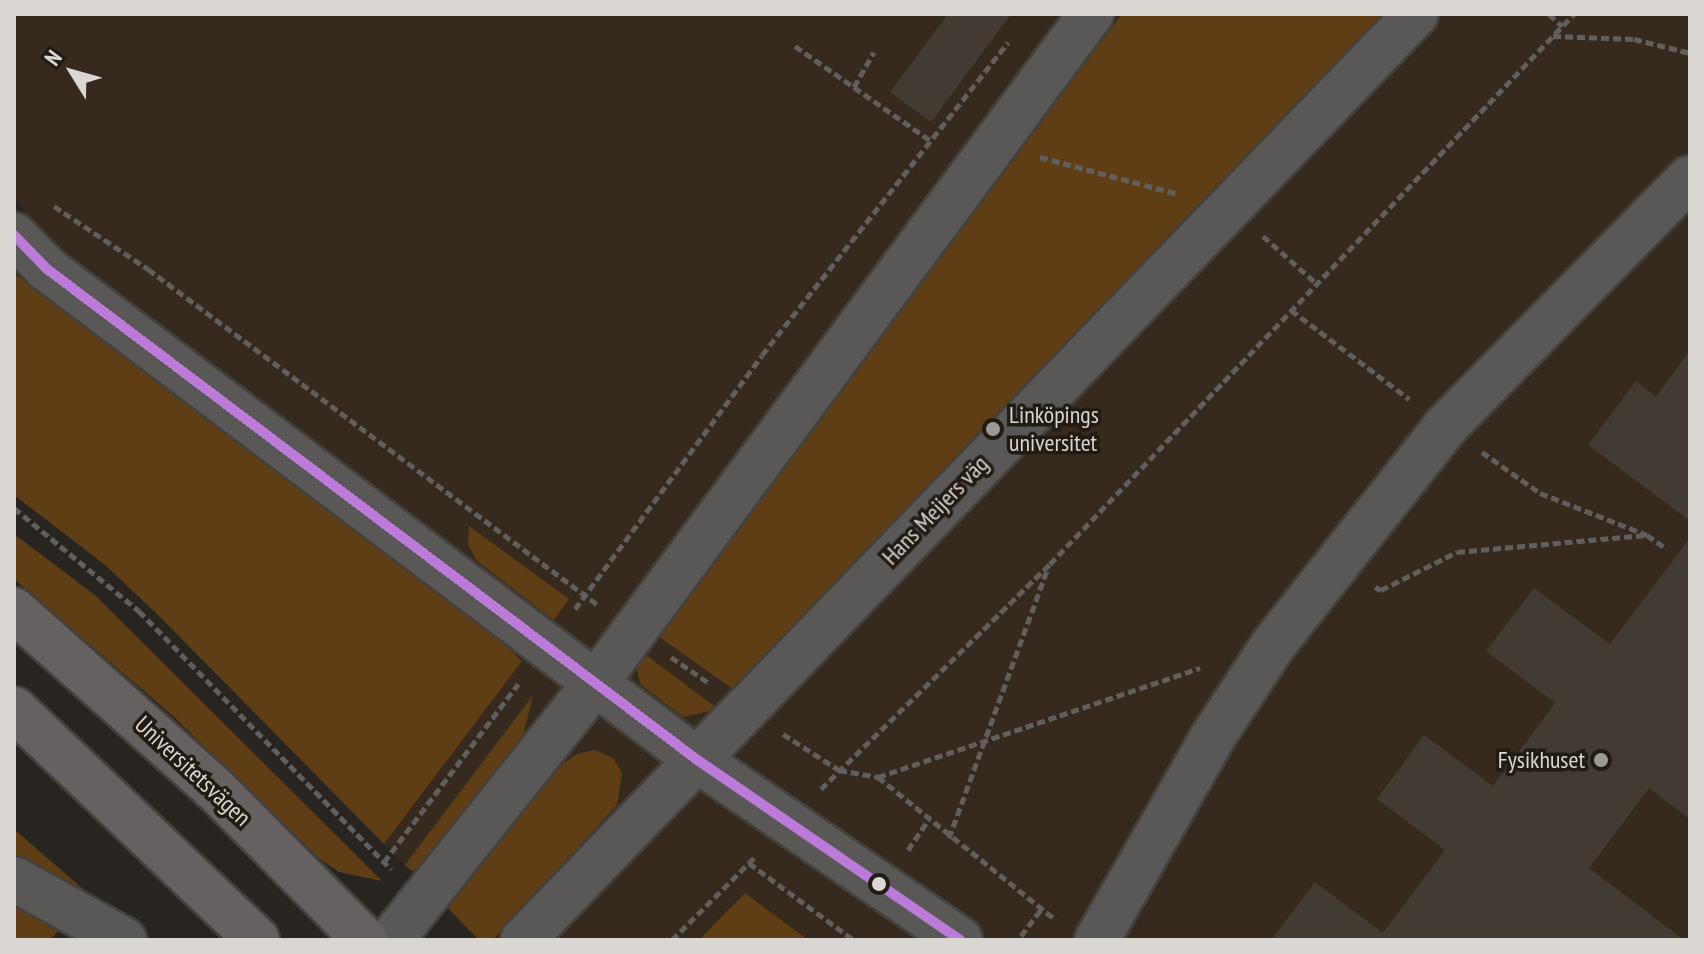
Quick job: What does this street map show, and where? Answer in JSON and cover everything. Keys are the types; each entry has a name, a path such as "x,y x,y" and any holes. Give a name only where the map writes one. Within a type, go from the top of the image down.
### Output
{"main road":[{"name":"Universitetsvägen","path":"14,610 214,788 365,940"},
{"path":"14,709 257,940"}],"street":[{"path":"391,940 598,680 1091,14"},
{"name":"Hans Meijers väg","path":"523,940 1416,14"},
{"path":"1079,932 1273,645 1445,427 1690,178"},
{"path":"27,220 47,269 598,680 696,759 960,940"},
{"path":"14,879 124,940"}],"path":[{"path":"1549,14 1562,26"},
{"path":"672,940 839,770 1050,564 1574,14"},
{"path":"1552,36 1634,39 1690,53"},
{"path":"384,862 762,355 1012,37"},
{"path":"795,46 931,141"},
{"path":"854,87 874,52"},
{"path":"994,145 1230,207 1316,283"},
{"path":"27,220 52,205 80,220 584,595 839,770 878,777 983,739 1273,645"},
{"path":"1291,310 1445,427 1540,493 1647,535 1667,549"},
{"path":"14,508 139,611 424,902"},
{"path":"1334,566 1381,590 1457,552 1647,535"},
{"path":"949,838 1050,564"},
{"path":"878,777 927,822 1041,909 1079,932"},
{"path":"908,851 927,822"},
{"path":"749,863 854,940"},
{"path":"1021,936 1041,909"}],"shaded area":[{"name":"Linköpings universitet","path":"14,14 1690,14 1690,940 478,940 384,844 552,620 40,238 14,193"},
{"path":"1122,14 1393,14 737,692 658,636"},
{"path":"14,273 497,637 522,661 384,844 157,614 105,565 14,495"},
{"path":"469,526 569,599 554,620 477,561 468,545"},
{"path":"14,534 96,596 382,881 339,872 320,859 173,716 14,579"},
{"path":"642,652 718,709 683,717 640,684 636,665"},
{"path":"533,695 520,748 428,863 412,871 405,865"},
{"path":"595,750 613,758 622,773 617,805 493,940 479,940 448,908 553,771 577,754"},
{"path":"14,829 91,896 50,940 14,940"},
{"path":"745,893 808,940 699,940"}],"building":[{"path":"948,14 1011,14 931,122 890,92"},
{"path":"1690,350 1690,521 1588,445 1636,381 1656,397"},
{"name":"Fysikhuset","path":"1690,538 1690,819 1649,788 1589,868 1684,940 1271,940 1315,882 1383,933 1445,850 1377,799 1424,735 1493,786 1555,703 1486,651 1534,588 1610,644"}],"transit line":[{"path":"14,235 47,269 696,759 960,940"}],"place":[{"name":"Linköpings universitet","path":"993,429"},
{"name":"Fysikhuset","path":"1601,760"}]}
